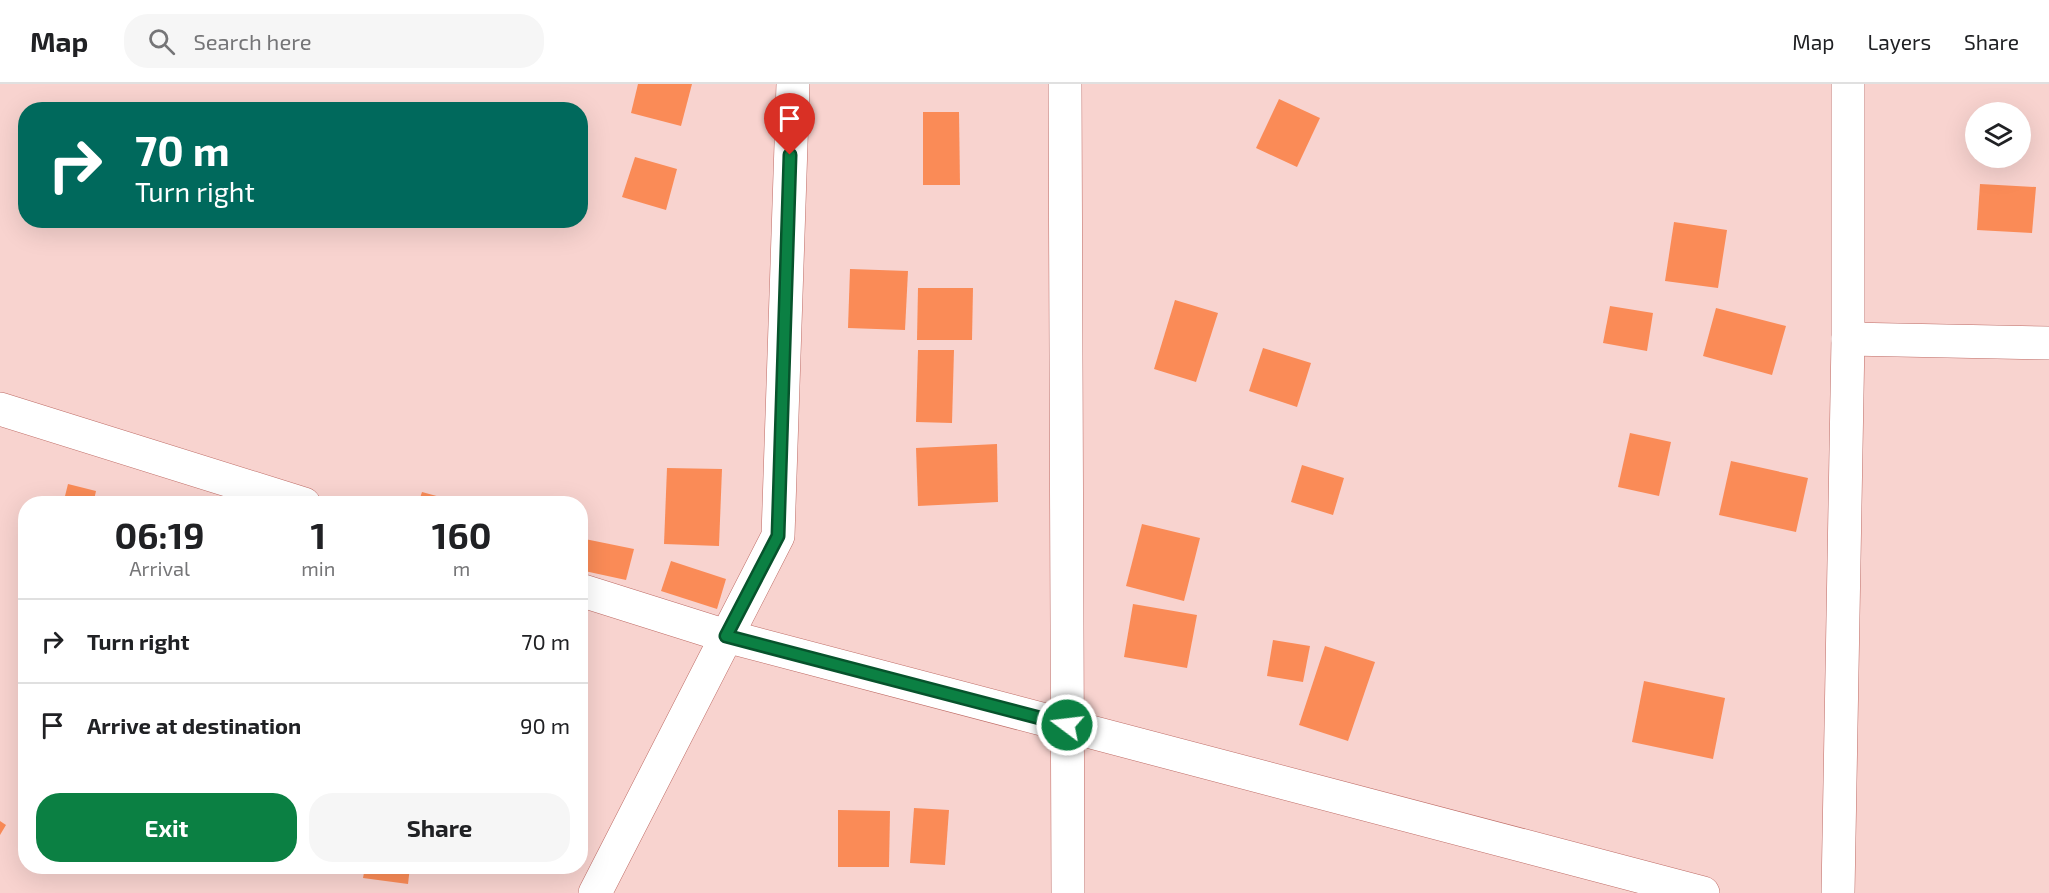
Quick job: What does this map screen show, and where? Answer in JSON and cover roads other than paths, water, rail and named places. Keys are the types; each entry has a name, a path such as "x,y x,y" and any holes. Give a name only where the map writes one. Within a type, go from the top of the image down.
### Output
{"street":[{"path":"595,893 778,536 793,84"},
{"path":"1065,84 1068,893"},
{"path":"1838,893 1848,339 1848,84"},
{"path":"1848,339 2049,343"},
{"path":"0,409 278,496"},
{"path":"588,593 726,636 1704,893"}]}
